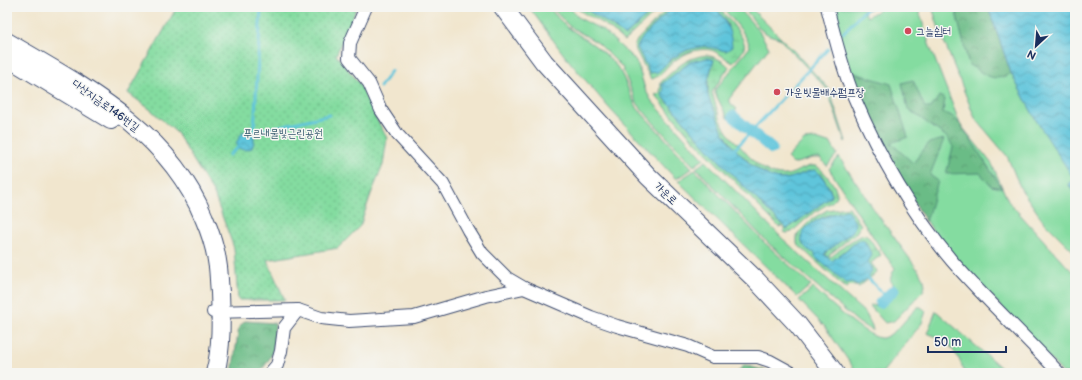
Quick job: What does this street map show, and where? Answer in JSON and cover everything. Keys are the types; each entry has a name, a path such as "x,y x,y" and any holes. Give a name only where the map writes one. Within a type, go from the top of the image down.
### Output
{"street":[{"path":"366,7 350,43 349,58 369,84 381,110 398,134 443,184 482,253 507,278 524,288 591,317 617,326 688,346 713,357 758,357 770,360 792,373"},
{"name":"가운로","path":"503,7 544,62 648,176 756,280 793,319 835,373"},
{"path":"827,7 839,55 854,96 878,147 906,198 923,224 952,261 1059,373"},
{"name":"다산지금로146번길","path":"7,42 78,84 116,110 140,129 162,151 178,171 199,206 211,234 218,266 217,312 204,373"},
{"name":"다산지금로146번길","path":"7,57 71,95 127,132 152,155 172,179 190,209 201,236 208,267 217,312 220,337 215,373"},
{"path":"217,312 298,310 321,318 349,321 414,317 486,296 524,288"},
{"path":"270,373 277,365 282,351 284,328 298,310"}],"green space":[{"name":"푸르내물빛근린공원","path":"177,7 357,7 336,55 359,83 387,138 383,165 360,226 338,248 267,260 285,300 238,300 234,248 214,194 177,133 151,110 128,93"},
{"path":"529,7 549,7 567,27 604,53 618,68 638,109 692,168 676,179 609,108 564,55"},
{"path":"551,7 569,7 579,18 604,31 633,58 638,65 645,89 651,100 704,159 694,166 636,102 622,67 598,43 569,26"},
{"path":"576,7 582,7 611,25 625,36 656,7 661,7 624,41 605,25"},
{"path":"669,7 672,7 643,37 637,47 643,58 658,72 678,55 690,49 707,46 726,51 728,25 716,7 718,7 739,33 744,44 742,52 733,63 711,50 705,49 693,51 677,59 658,76 651,79 634,47 637,40"},
{"path":"722,7 738,7 759,31 769,48 729,99 731,104 737,109 728,119 715,93 715,90 750,47 746,37"},
{"path":"743,7 750,7 829,89 846,141 845,142 827,89 779,38 769,35 761,30"},
{"path":"829,7 862,7 867,17 884,7 918,7 929,44 960,124 992,164 1008,201 1075,274 1075,373 1063,373 937,238 877,137 854,80"},
{"path":"932,7 957,7 957,16 969,65 1003,78 1011,73 1036,120 1075,179 1068,184 1075,193 1075,253 1044,222 1021,189 1007,156 975,118 939,29"},
{"path":"957,7 988,7 1011,73 999,78 994,78 969,65 957,16"},
{"path":"707,55 713,57 722,61 729,67 712,92 713,97 725,129 758,165 771,173 778,175 786,175 809,166 815,166 826,174 833,184 837,193 834,200 818,210 792,232 784,232 784,228 782,226 779,227 689,135 655,95 660,93 661,82 672,72 692,58","holes":["714,60 708,80 708,97 723,132 735,149 753,166 772,178 784,179 796,177 810,171 821,174 830,189 832,196 787,229 723,164 662,95 665,90 662,84 690,62"]},
{"path":"851,72 891,84 908,137 891,143 913,163 929,143 944,139 930,175 938,181 926,222 877,137"},
{"path":"913,80 925,108 931,108 939,96 945,99 943,112 952,116 961,125 1002,188 991,186 980,173 946,174 953,147 948,138 908,109 902,83"},
{"path":"816,139 828,143 830,142 837,154 827,166 820,158 813,158 793,164 787,158 804,140"},
{"path":"839,157 924,280 925,286 923,291 894,321 885,323 869,305 880,306 896,291 890,279 895,268 829,169"},
{"path":"706,161 784,240 866,314 873,331 859,323 767,242 696,168"},
{"path":"695,170 766,244 811,285 797,297 678,181"},
{"path":"849,207 861,225 856,233 829,255 831,257 853,240 863,235 867,235 881,255 871,263 877,271 876,273 859,287 850,285 847,288 843,286 797,244 797,236 799,232 812,219 827,210","holes":["832,214 856,224 852,232 824,254 832,261 859,240 864,240 868,262 872,268 819,262 806,229 819,219"]},
{"path":"813,288 858,326 877,337 883,338 888,336 918,307 921,307 926,311 922,323 882,373 857,373 825,327 799,300"},
{"path":"936,311 1007,373 965,373 959,359 947,341 927,333"},
{"path":"245,321 275,323 273,350 269,360 259,373 232,373 239,327"},
{"path":"744,365 774,373 737,373"}],"water":[{"path":"582,7 656,7 625,36 611,25"},
{"path":"672,7 716,7 729,30 732,47 726,51 704,46 687,50 671,59 658,72 650,73 637,47 643,37"},
{"path":"988,7 1073,7 1075,13 1075,193 1068,184 1074,179 1036,120 1011,73"},
{"path":"707,58 714,60 708,82 709,99 723,132 738,152 758,170 778,179 790,178 805,172 816,170 829,189 832,196 787,229 723,164 662,95 664,90 662,84 690,62"},
{"path":"243,132 254,132 254,142 252,148 245,150 240,149 236,143"},
{"path":"847,210 856,224 852,232 824,254 832,261 859,240 864,240 872,255 868,262 872,271 868,278 858,285 852,282 846,283 815,257 815,253 803,244 802,237 804,231 809,225 825,217"}],"waterway":[{"path":"261,7 254,132 329,115"},
{"path":"843,33 864,11 871,7"},
{"path":"735,149 828,49"},
{"path":"380,87 391,71"},
{"path":"733,116 772,149"},
{"path":"229,155 239,147"},
{"path":"868,278 888,299"},
{"path":"880,303 894,290"}],"place":[{"name":"그늘쉼터","path":"908,31"},
{"name":"가운빗물배수펌프장","path":"777,92"}]}
